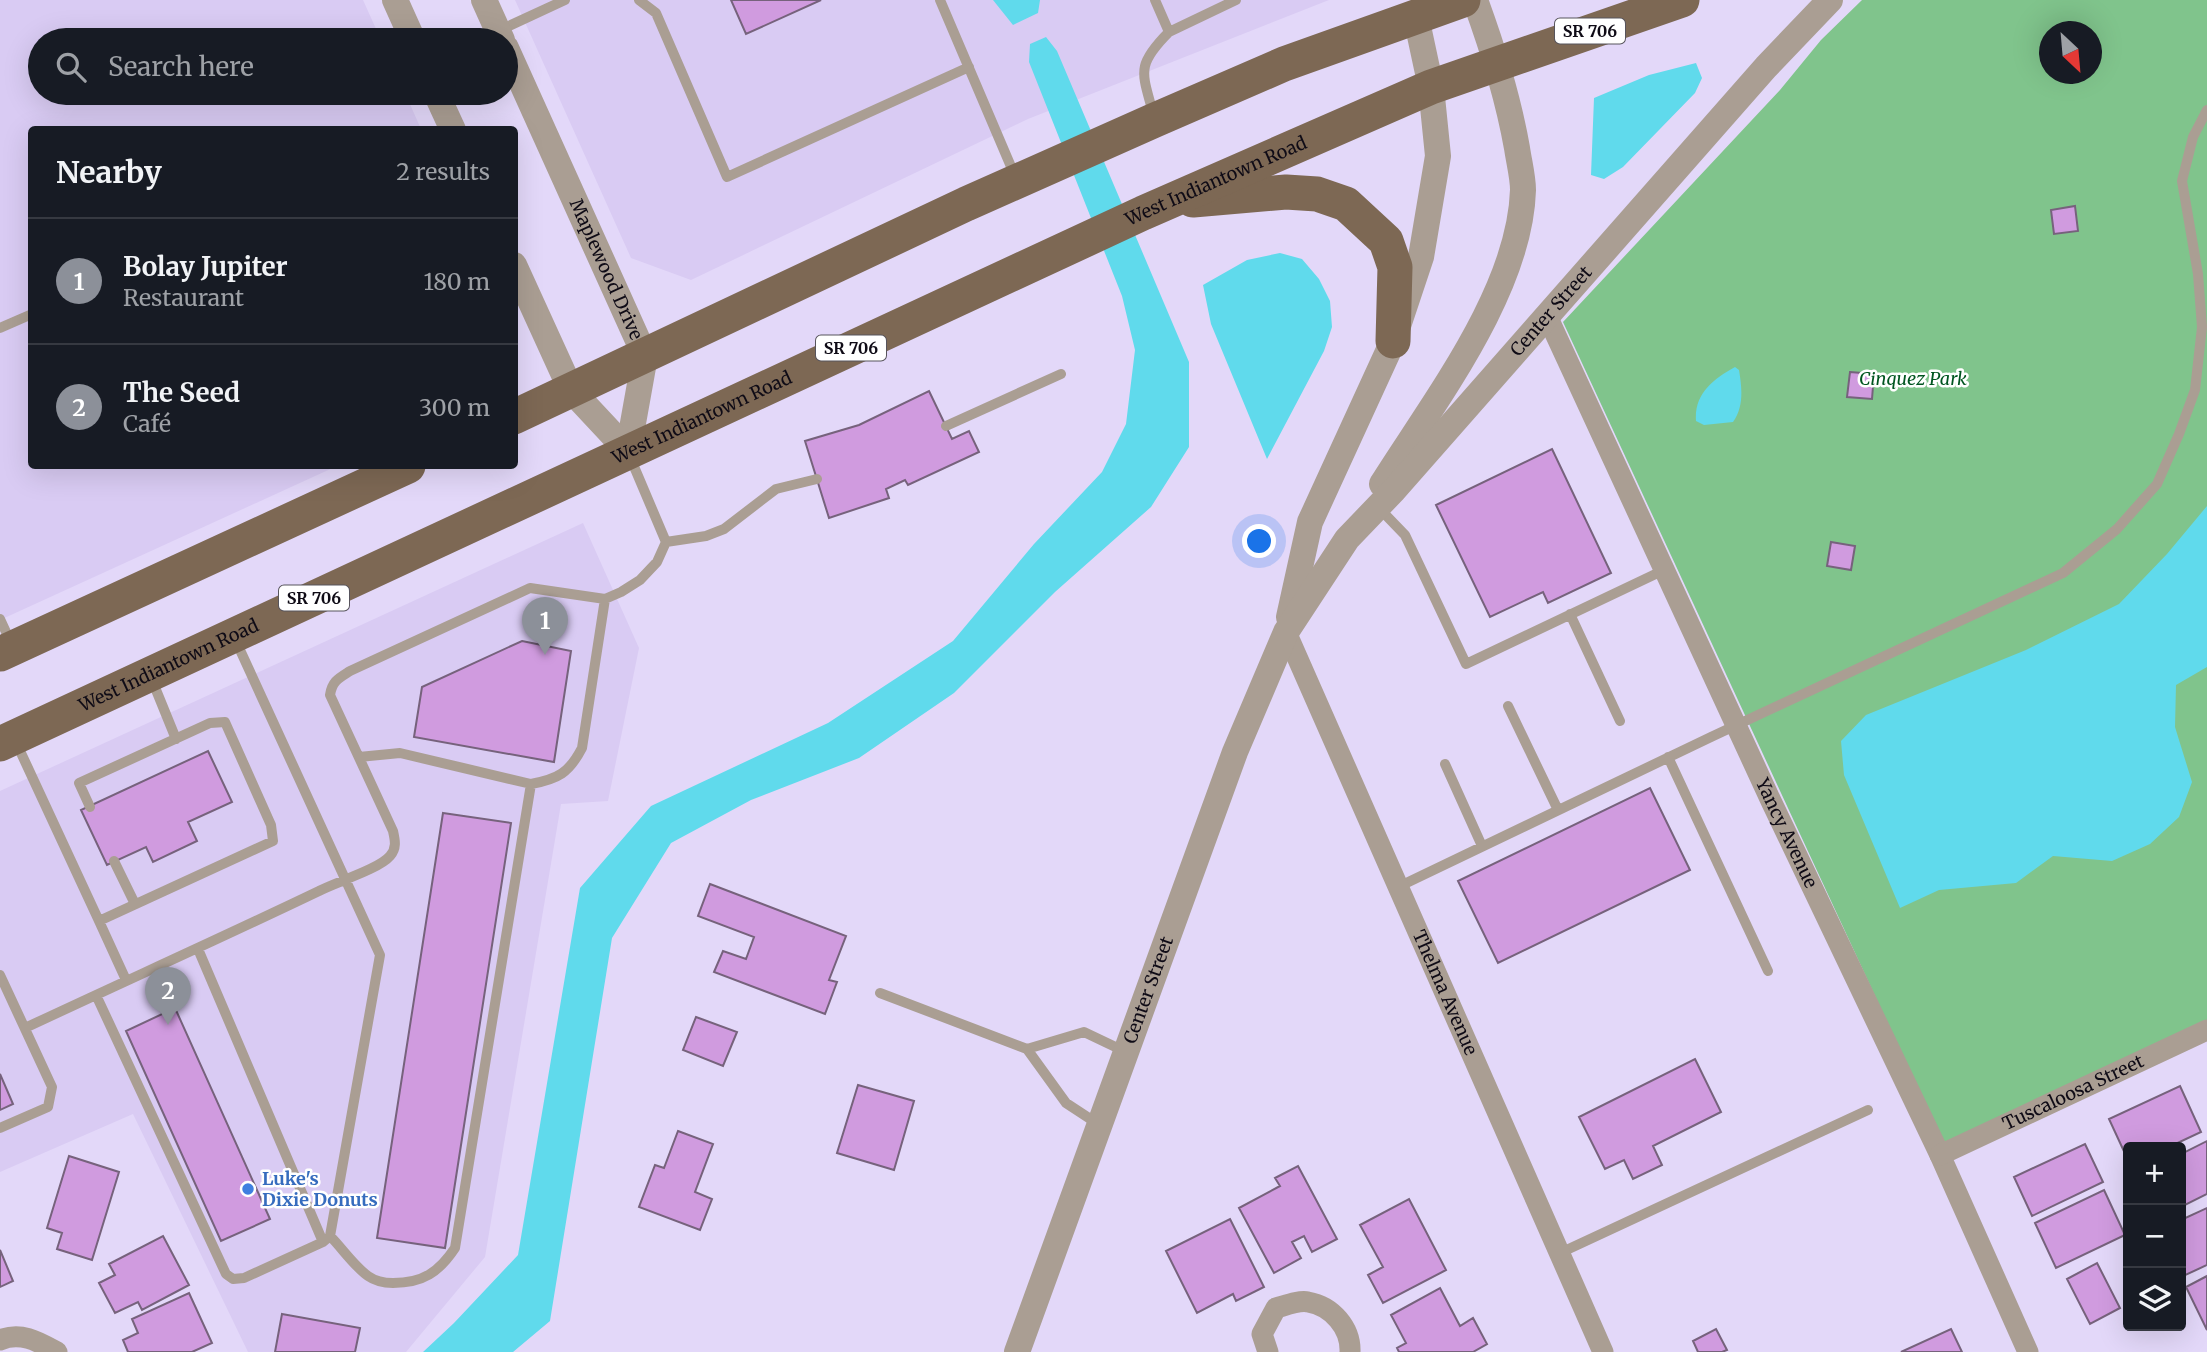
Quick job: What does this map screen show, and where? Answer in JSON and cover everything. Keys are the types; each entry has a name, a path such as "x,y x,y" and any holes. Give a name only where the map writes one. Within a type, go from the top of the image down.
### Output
{"main road":[{"path":"518,414 1156,120 1413,8 1463,0"},
{"name":"West Indiantown Road","path":"7,741 1157,207 1431,87 1682,0"},
{"path":"1157,207 1286,192 1317,194 1346,204 1385,241 1395,267 1393,341"},
{"path":"4,640 401,469"}],"street":[{"path":"395,0 408,28"},
{"name":"Maplewood Drive","path":"484,0 497,28"},
{"path":"1347,539 1481,327 1506,271 1518,233 1523,189 1512,119 1498,62 1475,0"},
{"name":"Center Street","path":"1017,1352 1235,752 1286,632 1347,539 1766,67 1830,0"},
{"name":"Center Street","path":"1286,632 1310,522 1393,341 1421,257 1438,156 1431,87 1413,8"},
{"name":"Maplewood Drive","path":"518,74 645,356 628,451"},
{"path":"440,105 447,126"},
{"path":"518,274 571,390 628,451"},
{"name":"Yancy Avenue","path":"1547,316 1736,725 1940,1155 2028,1352"},
{"name":"Thelma Avenue","path":"1286,632 1603,1352"},
{"name":"Tuscaloosa Street","path":"1940,1155 2207,1030"},
{"path":"1268,1352 1262,1334 1276,1308 1307,1301 1331,1313 1344,1325 1350,1340 1350,1352"},
{"path":"0,1339 31,1337 57,1352"}],"lane":[{"path":"518,29 565,0"},
{"path":"639,0 656,13 727,177 969,67"},
{"path":"940,0 969,67 1031,176"},
{"path":"1155,0 1169,32"},
{"path":"1156,120 1142,74 1148,56 1169,32 1236,0"},
{"path":"1398,887 1668,757 2063,573 2117,529 2157,484 2195,390 2202,327 2202,273 2182,181 2193,137 2207,110"},
{"path":"0,328 28,316"},
{"path":"946,426 1061,374"},
{"path":"24,1028 198,949 346,877 379,865 391,855 395,846 394,831 330,695 332,685 337,678 530,588 605,599 640,580 657,562 666,542 628,451"},
{"path":"666,542 706,536 724,529 776,489 817,479"},
{"path":"1378,507 1405,536 1466,664 1664,570"},
{"path":"359,757 400,753 531,784 559,776 573,765 582,748 605,599"},
{"path":"1570,614 1620,721"},
{"path":"233,635 380,955 327,1239"},
{"path":"149,674 176,739"},
{"path":"1508,706 1558,810"},
{"path":"90,807 79,783 210,723 225,722 271,825 273,841 99,921"},
{"path":"7,741 99,921 126,980"},
{"path":"1668,757 1768,971"},
{"path":"1444,764 1482,846"},
{"path":"198,949 327,1239 368,1276 383,1283 424,1280 437,1272 455,1248 531,784"},
{"path":"114,861 135,904"},
{"path":"0,975 52,1087 47,1107 0,1128"},
{"path":"880,993 1027,1049 1066,1103 1099,1125"},
{"path":"96,995 226,1275 233,1279 244,1278 327,1239"},
{"path":"1027,1049 1084,1032 1125,1052"},
{"path":"1560,1253 1868,1110"}],"shaded area":[{"path":"0,0 363,0 376,28 28,28 28,105 410,105 420,126 28,126 28,469 330,469 0,620"},
{"path":"515,0 1329,0 1028,119 691,280 631,258"},
{"path":"583,523 639,648 608,801 561,804 485,1257 406,1352 248,1352 133,1114 0,1172 0,791"}],"green space":[{"name":"Cinquez Park","path":"1862,0 2207,0 2207,1020 1944,1145 1563,322 1780,90 1821,40"}],"water":[{"path":"993,0 1040,0 1038,13 1013,25"},
{"path":"1046,37 1057,51 1189,362 1189,447 1151,507 1055,592 954,693 859,758 751,800 671,843 612,938 550,1321 513,1352 423,1352 518,1255 580,888 651,806 828,723 953,641 1034,544 1102,472 1126,424 1135,350 1122,296 1029,62 1030,44"},
{"path":"1696,63 1702,78 1695,93 1623,167 1604,179 1591,175 1594,98 1649,75"},
{"path":"1280,253 1302,259 1319,279 1330,301 1332,327 1324,351 1267,459 1211,324 1203,285 1247,260"},
{"path":"1735,367 1739,370 1741,397 1733,422 1704,425 1696,421 1698,403 1706,388"},
{"path":"2207,506 2207,667 2176,685 2175,727 2192,782 2179,817 2150,844 2112,861 2053,856 2016,883 1939,890 1900,908 1844,775 1841,741 1866,715 2026,650 2119,604 2167,554"}],"building":[{"path":"731,0 821,0 746,34"},
{"path":"2075,206 2078,231 2054,234 2051,210"},
{"path":"1850,372 1874,374 1872,399 1847,397"},
{"path":"929,391 952,439 969,431 979,452 908,485 905,480 886,489 889,498 829,518 805,441 859,425"},
{"path":"1552,449 1611,573 1548,603 1543,592 1490,617 1436,505"},
{"path":"1831,542 1855,546 1851,570 1827,566"},
{"path":"522,641 571,651 554,762 414,737 422,687"},
{"path":"208,751 232,802 188,822 197,841 153,862 146,847 107,865 81,810"},
{"path":"1650,788 1690,870 1498,963 1458,881"},
{"path":"443,813 511,823 445,1248 377,1238"},
{"path":"710,884 846,936 829,980 837,982 825,1014 714,972 723,951 746,959 754,937 698,916"},
{"path":"175,1008 270,1219 221,1241 126,1031"},
{"path":"696,1017 737,1032 723,1066 683,1050"},
{"path":"1695,1059 1721,1112 1653,1146 1662,1165 1633,1179 1624,1160 1605,1169 1579,1117"},
{"path":"0,1074 13,1104 0,1110"},
{"path":"858,1085 914,1101 894,1170 837,1153"},
{"path":"2180,1086 2201,1132 2180,1142 2123,1142 2123,1149 2109,1119"},
{"path":"678,1131 713,1144 695,1192 712,1199 700,1230 639,1207 655,1165 664,1168"},
{"path":"2207,1141 2207,1194 2186,1204 2186,1152"},
{"path":"2085,1144 2103,1182 2032,1216 2014,1177"},
{"path":"69,1156 119,1172 92,1260 57,1249 62,1233 47,1228"},
{"path":"1298,1166 1337,1239 1312,1252 1304,1236 1292,1242 1301,1258 1274,1273 1239,1208 1280,1186 1275,1178"},
{"path":"2104,1190 2123,1236 2056,1268 2035,1223"},
{"path":"1409,1199 1446,1270 1383,1303 1368,1275 1383,1267 1360,1225"},
{"path":"2207,1208 2207,1265 2186,1275 2186,1268 2186,1218"},
{"path":"1230,1219 1264,1287 1236,1301 1233,1294 1197,1313 1166,1251"},
{"path":"163,1236 189,1285 142,1310 138,1302 115,1313 99,1283 115,1275 109,1264"},
{"path":"0,1250 13,1281 0,1287"},
{"path":"2097,1263 2120,1308 2090,1324 2067,1279"},
{"path":"2207,1276 2207,1330 2186,1287"},
{"path":"1440,1288 1460,1326 1473,1318 1487,1344 1473,1352 1399,1352 1397,1348 1406,1343 1391,1315"},
{"path":"189,1293 212,1343 192,1352 128,1352 123,1340 138,1333 132,1319"},
{"path":"282,1314 360,1328 355,1352 275,1352"},
{"path":"1716,1329 1727,1350 1698,1352 1693,1341"},
{"path":"1951,1329 1962,1352 1901,1352"}],"place":[{"name":"Bolay Jupiter","path":"545,655"},
{"name":"The Seed","path":"168,1025"},
{"name":"Luke's Dixie Donuts","path":"248,1189"}]}
